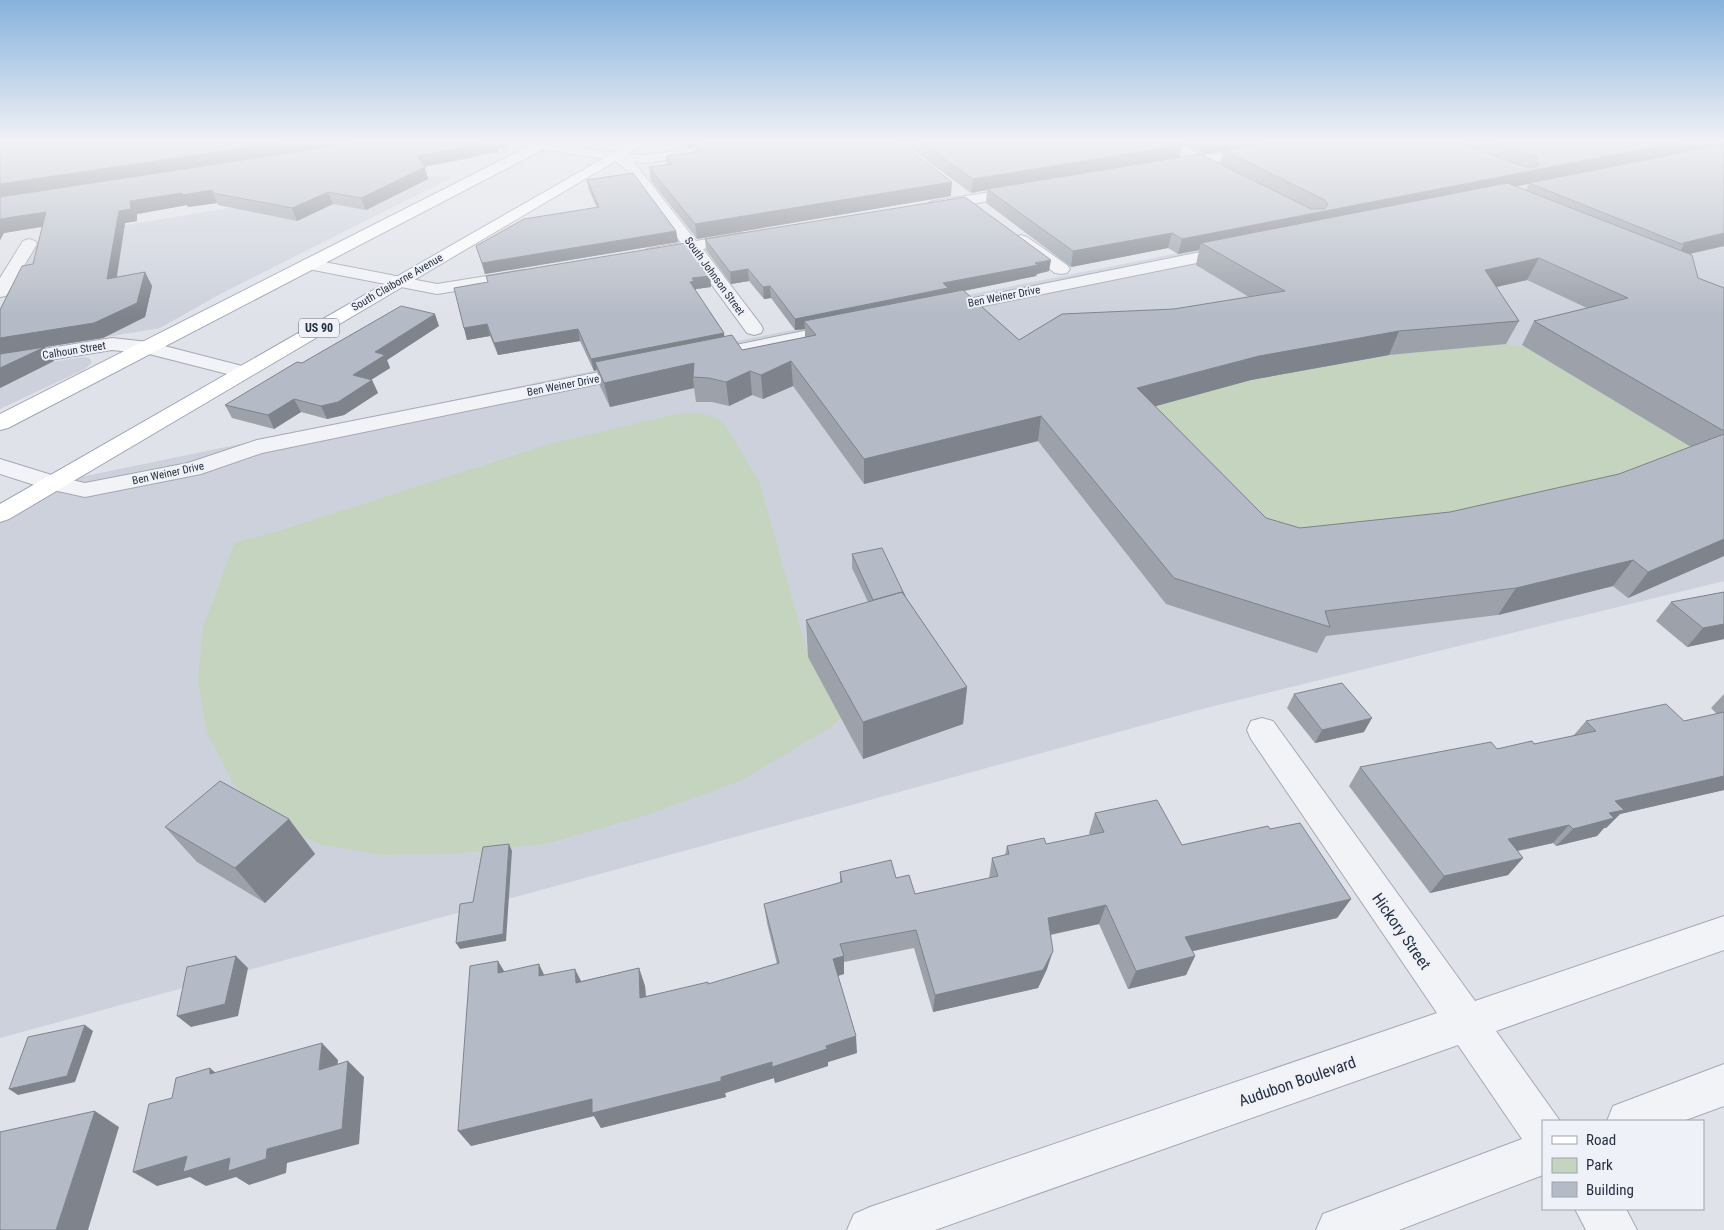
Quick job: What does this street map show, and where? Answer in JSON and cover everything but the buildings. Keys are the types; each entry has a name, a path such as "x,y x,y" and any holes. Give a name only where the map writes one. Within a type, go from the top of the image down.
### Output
{"main road":[{"path":"0,423 149,348 432,200"},
{"name":"South Claiborne Avenue","path":"0,514 540,200"}],"street":[{"name":"South Johnson Street","path":"658,200 754,330"},
{"path":"918,209 965,200"},
{"path":"968,200 982,212"},
{"path":"1006,229 1061,269"},
{"path":"634,256 752,237"},
{"path":"0,292 29,244"},
{"name":"Ben Weiner Drive","path":"920,313 1252,246"},
{"path":"309,264 396,283 437,289 535,273"},
{"path":"686,361 862,325"},
{"name":"Calhoun Street","path":"0,362 112,344 149,348 244,372"},
{"name":"Ben Weiner Drive","path":"0,466 52,483 84,490 193,469 258,447 648,368"},
{"name":"Hickory Street","path":"1262,730 1542,1131"},
{"name":"Audubon Boulevard","path":"870,1230 1724,933"},
{"path":"1631,1120 1724,1085"},
{"path":"1339,1230 1542,1153"},
{"path":"1599,1210 1614,1230"}],"shaded area":[{"path":"276,200 406,200 224,292 160,328 0,355 0,316 39,239"},
{"path":"1441,200 1724,200 1724,581 1206,708 0,1038 0,514 52,483 762,336"},
{"path":"82,357 89,358 92,362 85,369 0,409 0,371"}],"green space":[{"path":"1506,344 1525,347 1691,447 1695,463 1290,554 1146,409 1251,380 1389,355"},
{"path":"697,413 714,417 725,425 759,481 808,655 841,718 831,727 740,781 644,816 545,844 453,854 382,855 322,845 272,823 233,783 207,733 198,682 203,627 235,542 276,532 553,443 677,414"}]}
